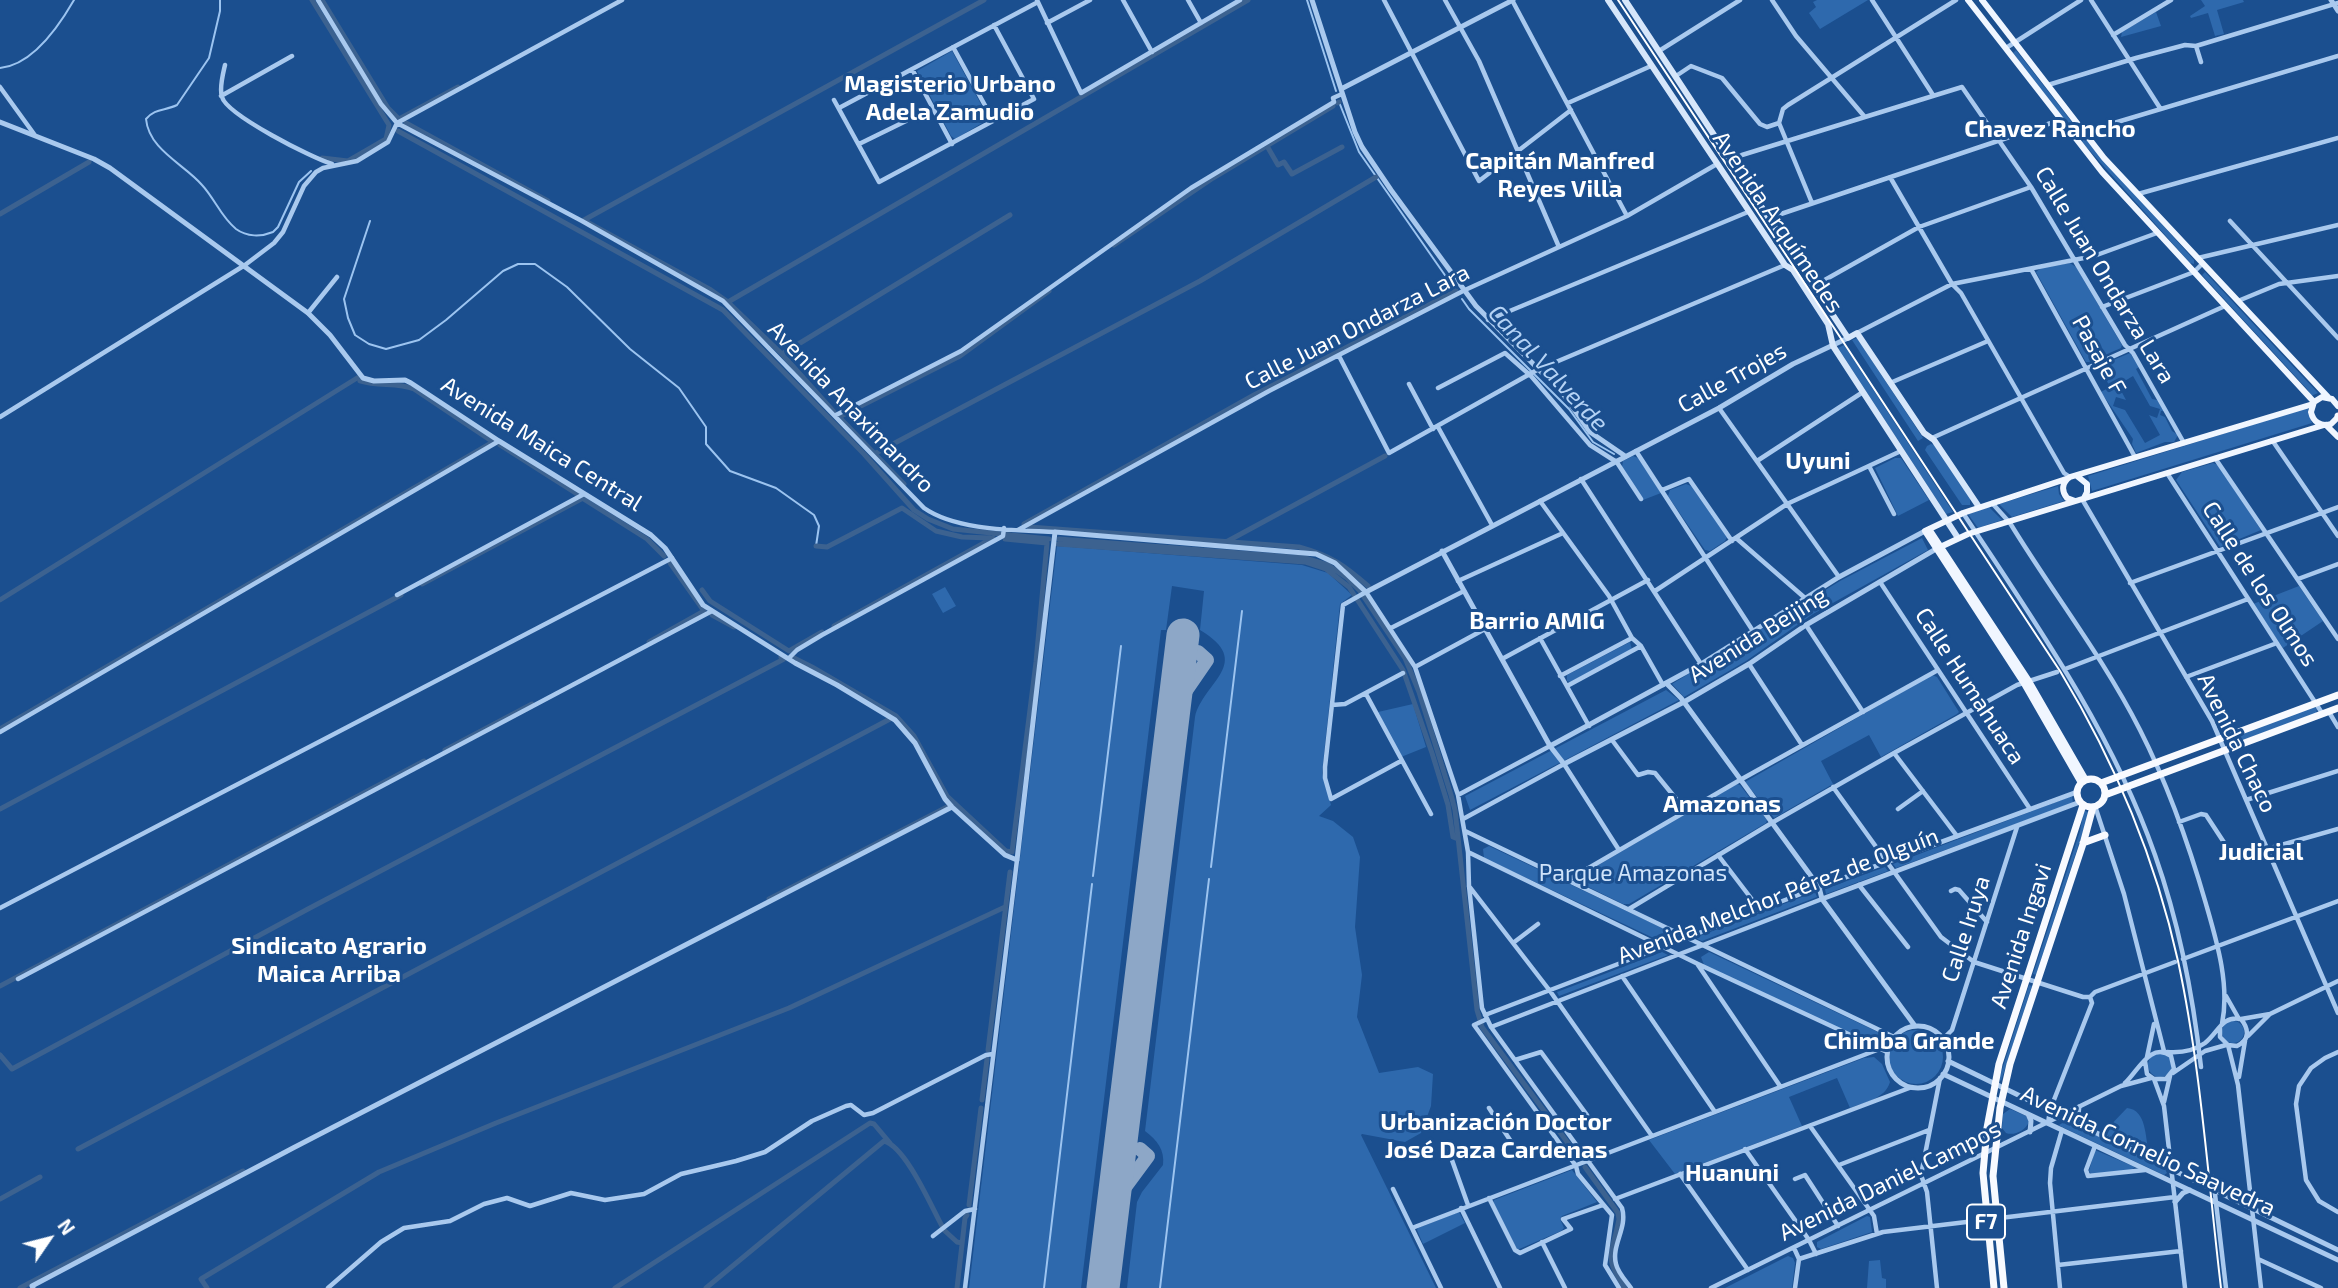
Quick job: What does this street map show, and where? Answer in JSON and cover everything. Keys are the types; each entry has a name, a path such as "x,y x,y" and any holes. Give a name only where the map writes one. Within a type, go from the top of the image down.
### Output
{"highway":[{"path":"2101,783 2338,695"},
{"path":"2105,794 2338,708"},
{"path":"2094,779 2101,783 2105,794 2101,803 2094,807 2082,803 2077,792 2083,781 2094,779"},
{"name":"Avenida Ingavi","path":"1994,1288 1986,1220 1984,1155 1991,1097 2082,803"},
{"name":"Avenida Ingavi","path":"2004,1288 1993,1177 2001,1102 2010,1064 2094,807"},
{"path":"2083,844 2105,835"}],"main road":[{"name":"Avenida Arquímedes","path":"1608,0 1748,212 1785,265 1793,270 1828,324 1833,346 1958,538"},
{"name":"Avenida Arquímedes","path":"1625,0 1848,338"},
{"path":"1968,0 2102,172 2313,403 2311,412 2314,419 2338,437"},
{"path":"1982,0 2084,132 2137,194 2338,406"},
{"name":"Avenida Arquímedes","path":"1857,333 1924,433 1932,438 1979,507"},
{"name":"Calle Trojes","path":"1848,338 1857,333"},
{"name":"Avenida Beijing","path":"1927,530 1979,507 2071,477 2313,403 2320,398 2332,398"},
{"name":"Avenida Beijing","path":"1938,548 1976,532 2325,425 2334,422 2338,417"},
{"path":"2071,477 2087,484 2087,492 2080,500 2070,500 2064,495 2063,487 2071,477"},
{"path":"1927,530 2026,681 2083,781"}],"street":[{"name":"Avenida Anaximandro","path":"318,0 381,104 397,123 582,221 723,301 836,415 913,498 932,514 953,523 1004,531 1316,554 1335,563 1365,592 1415,667 1458,795 1468,852 1469,886 1485,1018 1615,1199"},
{"path":"0,417 245,265 274,243 283,232 310,178 323,168 357,160 388,142 397,123 622,0"},
{"path":"1047,23 1090,0"},
{"path":"1123,0 1152,52"},
{"path":"1188,0 1201,23"},
{"path":"839,108 1037,1 1081,93 1240,0"},
{"path":"1312,0 1341,92 1362,147 1428,243 1488,320 1575,408 1590,432 1625,456"},
{"path":"1384,0 1479,181 1571,110"},
{"path":"1445,0 1479,61 1559,247"},
{"path":"836,415 961,351 1191,188 1334,100 1341,92 1513,0 1627,216"},
{"path":"1659,51 1740,0"},
{"path":"1772,0 1796,36 1864,116"},
{"path":"1872,0 1933,95"},
{"path":"1812,203 1779,123 1783,109 1829,77 1956,0"},
{"path":"2006,48 2081,0"},
{"path":"2091,0 2160,108"},
{"path":"2113,35 2171,0"},
{"path":"2048,85 2185,45 2196,46 2335,4"},
{"path":"834,100 879,182 1034,99 994,25"},
{"path":"2196,46 2201,62"},
{"path":"953,47 993,120"},
{"path":"221,96 292,56"},
{"path":"2075,138 2084,132 2160,108 2338,56"},
{"path":"225,65 221,96 230,108 267,132 323,162 336,166"},
{"path":"1568,103 1651,66"},
{"path":"1676,76 1691,66 1723,78 1760,124 1767,127 1779,123"},
{"path":"912,69 952,144"},
{"path":"0,87 34,135"},
{"name":"Calle Juan Ondarza Lara","path":"1731,161 1742,155 1962,87 2031,187 2184,443"},
{"path":"1769,218 2060,120"},
{"path":"859,144 906,121"},
{"name":"Avenida Maica Central","path":"0,122 94,159 110,168 308,313 330,335 363,378 374,381 405,380 411,383 651,535 672,558 699,599 712,611 895,720 915,743 944,799 1005,855 1017,860"},
{"path":"2137,194 2338,138"},
{"name":"Calle Juan Ondarza Lara","path":"1017,531 1194,431 1465,290 1627,216 1717,164"},
{"path":"1890,177 1952,284 1961,293 2064,472 2071,477"},
{"path":"1814,286 1919,227 2031,187"},
{"path":"1488,320 1748,212"},
{"path":"2230,220 2338,338"},
{"path":"2102,307 2194,272 2199,261 2252,244 2338,225"},
{"name":"Calle Trojes","path":"1857,333 1952,284 2075,260 2129,245 2157,233"},
{"path":"1339,356 1389,453 1531,376 1537,370 1785,265"},
{"name":"Pasaje F","path":"2031,269 2136,458"},
{"path":"2237,302 2280,284 2338,276"},
{"path":"308,313 337,277"},
{"path":"1932,438 2226,306"},
{"name":"Calle Trojes","path":"1332,705 1343,605 1718,408 1793,364 1848,338"},
{"path":"1890,383 1989,341"},
{"path":"1438,388 1505,353 1531,376 1568,416 1583,438 1616,461 1640,499"},
{"path":"1409,384 1492,525"},
{"path":"1757,461 1863,392"},
{"path":"1718,408 1839,577"},
{"path":"2272,440 2338,536"},
{"path":"0,732 499,441"},
{"path":"1636,450 1752,631"},
{"path":"1655,591 1787,504 1901,452"},
{"path":"2215,458 2338,639"},
{"path":"1869,466 1894,514"},
{"name":"Calle de los Olmos","path":"2167,473 2316,703 2338,727"},
{"path":"1581,479 1701,664"},
{"path":"1662,490 1689,479 1734,539 1805,598"},
{"path":"397,595 585,494"},
{"name":"Avenida Chaco","path":"2080,500 2220,739 2338,1013"},
{"path":"1539,501 1611,601 1632,638 1641,646 1665,684 1684,702 1773,822 1819,887 1822,898 1915,1026"},
{"path":"1992,503 2010,523 2097,656 2139,728 2156,762 2199,880 2217,947 2225,992 2220,1037 2227,1045 2238,1085 2261,1288"},
{"path":"2130,583 2338,507"},
{"path":"1963,513 2065,669 2122,775 2155,855 2183,959 2201,1067"},
{"name":"Avenida Beijing","path":"1458,795 1701,664 1839,577 1927,530"},
{"path":"789,658 792,653 822,635 1004,531"},
{"path":"965,1288 1055,533"},
{"path":"1458,581 1563,533"},
{"name":"Avenida Beijing","path":"1463,819 1684,702 1749,664 1806,625 1938,548"},
{"path":"1442,551 1550,746 1619,850"},
{"path":"0,908 672,558"},
{"path":"2298,579 2338,564"},
{"path":"1502,659 1648,580"},
{"name":"Calle Humahuaca","path":"1880,582 2030,808"},
{"path":"1391,628 1464,591"},
{"path":"2065,669 2248,599"},
{"path":"18,979 712,611"},
{"path":"1806,625 1863,712"},
{"path":"1415,667 1485,629"},
{"path":"1540,638 1589,726"},
{"path":"1560,676 1632,638"},
{"path":"2186,677 2277,643"},
{"path":"1567,686 1641,646"},
{"path":"1749,664 1802,745"},
{"path":"1567,880 1938,670"},
{"path":"1629,909 1894,753 2026,681 2057,672"},
{"path":"1401,761 1331,799 1325,767 1332,705 1345,704 1403,673"},
{"path":"1366,694 1431,814"},
{"path":"1612,740 1638,775 1655,773 1686,811"},
{"path":"1894,753 1956,836"},
{"path":"2246,800 2338,771"},
{"path":"1833,788 1941,937 1974,962 2083,998 2175,962"},
{"path":"1898,809 1923,791"},
{"name":"Avenida Melchor Pérez de Olguín","path":"1576,1166 1474,1025 1550,991 1819,887 2077,792"},
{"name":"Avenida Melchor Pérez de Olguín","path":"1491,1027 1822,898 2082,803"},
{"path":"31,1287 293,1148 952,807"},
{"path":"2094,807 2105,835 2146,973 2155,1020 2166,1052 2174,1062 2165,1090 2164,1106 2185,1288"},
{"path":"2179,822 2201,814 2206,815 2227,847"},
{"name":"Calle Iruya","path":"1943,1039 1952,1030 2017,827"},
{"path":"2267,849 2338,829"},
{"path":"1465,831 1894,1037"},
{"path":"1468,852 1858,1041 1887,1052"},
{"path":"1718,855 1760,910"},
{"path":"1859,885 1908,947"},
{"path":"1469,886 1550,991 1652,1136"},
{"path":"1951,891 1959,890 1987,923"},
{"path":"2183,959 2338,901"},
{"path":"1513,943 1538,924"},
{"path":"1698,964 1780,1086"},
{"path":"1622,976 1715,1112"},
{"path":"2145,1060 2152,1052 2183,1052 2198,1047 2230,1018 2270,1014 2338,981"},
{"path":"2225,992 2246,1027 2238,1085"},
{"path":"2047,1124 2092,1003 2090,997"},
{"path":"2153,1079 2162,1080 2200,1054 2227,1045 2237,1046 2270,1014"},
{"path":"2155,1020 2145,1060 2146,1071 2153,1079 2164,1106"},
{"path":"1912,1087 1902,1084 1894,1077 1887,1063 1887,1052 1894,1037 1901,1030 1915,1026 1930,1028 1943,1039 1948,1051 1948,1061 1929,1130 1921,1175 1937,1288"},
{"path":"1854,1058 1859,1049 1858,1041"},
{"path":"1412,1228 1877,1050"},
{"path":"1515,1060 1541,1052 1587,1115"},
{"path":"2338,1052 2311,1068 2300,1086 2296,1104 2306,1180 2319,1201 2338,1212"},
{"path":"328,1288 381,1242 404,1228 450,1221 484,1204 508,1198 530,1206 571,1193 606,1200 644,1194 681,1174 765,1152 812,1121 846,1106 851,1105 864,1115 873,1113 986,1055 993,1054"},
{"name":"Avenida Daniel Campos","path":"2121,1086 2145,1060"},
{"name":"Avenida Cornelio Saavedra","path":"1948,1061 2338,1250"},
{"path":"1631,1288 1616,1264 1615,1256 1624,1217 1615,1199 1912,1087 1927,1086 1942,1076"},
{"name":"Avenida Cornelio Saavedra","path":"1942,1076 2338,1260"},
{"name":"Avenida Daniel Campos","path":"1712,1288 2121,1086 2153,1079"},
{"path":"2079,1107 2080,1125"},
{"path":"1489,1108 1512,1143"},
{"path":"2028,1114 2031,1121 2030,1132"},
{"path":"1810,1126 1874,1216 1877,1234"},
{"path":"1839,1165 1929,1130"},
{"path":"2060,1288 2052,1212 2051,1168 2062,1130"},
{"path":"2095,1146 2086,1170 2088,1176 2147,1170"},
{"path":"1448,1149 1468,1205"},
{"path":"1745,1149 1816,1254"},
{"path":"1576,1166 1578,1174 1612,1215 1605,1265 1619,1288"},
{"path":"1680,1174 1748,1270"},
{"path":"1795,1179 1805,1175 1838,1226"},
{"path":"2213,1177 2226,1288"},
{"path":"1393,1189 1441,1288"},
{"path":"1798,1259 1877,1234 2175,1199 2190,1190"},
{"path":"1489,1198 1517,1252 1571,1229 1563,1219 1603,1205"},
{"path":"1461,1208 1500,1288"},
{"path":"933,1236 965,1211 975,1209"},
{"path":"1542,1242 1565,1288"},
{"path":"1794,1248 1798,1259 1795,1288"},
{"path":"2058,1265 2181,1251"},
{"path":"2258,1258 2321,1288"}],"green space":[{"path":"1868,0 1820,29 1809,13 1816,7 1813,2"},
{"path":"2201,0 2244,2 2217,10 2224,34 2215,36 2208,13 2191,18 2190,16 2205,6"},
{"path":"2156,12 2161,26 2121,37 2122,32"},
{"path":"2016,50 2075,129 2072,129 2013,53"},
{"path":"952,51 989,119 955,139 917,71"},
{"path":"2083,140 2087,141 2194,260 2194,264 2190,263"},
{"path":"2070,263 2076,267 2122,345 2121,348 2089,362 2086,362 2036,272 2041,268"},
{"path":"2205,272 2318,393 2311,396 2202,275"},
{"path":"1857,338 1923,438 1918,441 1852,340"},
{"path":"1844,345 1953,512 1946,514 1838,348"},
{"path":"2130,353 2152,399 2157,400 2164,411 2161,411 2160,415 2165,417 2172,431 2178,435 2174,442 2165,442 2136,453 2133,439 2101,392 2110,387 2099,366","holes":["2133,376 2150,406 2160,409 2157,418 2149,415 2160,435 2145,443 2125,410 2113,406 2116,397 2126,400 2118,385"]},
{"path":"2306,408 2312,423 2092,491 2088,476"},
{"path":"1931,444 1970,498 1970,505 1962,505 1925,450"},
{"path":"1633,456 1638,458 1661,493 1643,500 1622,467 1623,461"},
{"path":"1895,458 1901,458 1929,500 1898,516 1875,468"},
{"path":"2213,463 2218,465 2261,530 2220,547 2176,480 2182,472"},
{"path":"1686,484 1691,486 1727,537 1710,551 1705,550 1668,496 1670,490"},
{"path":"2058,486 2064,501 2012,517 1999,504"},
{"path":"1989,507 2002,520 1978,528 1968,514"},
{"path":"1922,538 1928,550 1813,614 1746,661 1684,697 1672,684 1840,581"},
{"path":"1057,546 1302,565 1328,573 1352,595 1340,604 1322,773 1331,805 1319,816 1333,821 1353,837 1360,857 1355,927 1362,975 1357,1017 1379,1073 1418,1067 1433,1074 1431,1106 1421,1133 1405,1142 1361,1135 1436,1288 1127,1288 1137,1202 1163,1165 1159,1146 1145,1131 1195,717 1225,663 1224,653 1216,642 1200,630 1204,591 1172,586 1166,630 1161,630 1081,1288 969,1288"},
{"path":"2299,586 2323,621 2283,648 2253,604"},
{"path":"945,587 956,606 943,613 932,594"},
{"path":"1630,642 1632,650 1570,682 1567,681 1567,675"},
{"name":"Parque Amazonas","path":"1932,675 1937,677 1959,712 1957,714 1881,757 1869,735 1821,761 1833,784 1774,818 1745,782"},
{"path":"1666,690 1679,700 1470,810 1465,796"},
{"path":"1413,704 1426,747 1401,757 1378,712"},
{"path":"2314,707 2317,709 2316,713 2232,744 2229,742 2229,738"},
{"name":"Parque Amazonas","path":"1737,784 1767,820 1766,823 1629,904 1623,904 1576,881 1578,877"},
{"path":"2072,796 2073,803 1896,868 1893,864"},
{"path":"2084,810 2089,813 2036,975 2033,974 2080,831"},
{"path":"1489,846 1671,932 1672,939 1662,942 1484,858 1483,849"},
{"path":"1885,867 1888,871 1826,894 1825,889"},
{"path":"1815,892 1817,897 1702,941 1697,939 1697,937"},
{"path":"1662,952 1668,955 1559,996 1557,992"},
{"path":"1709,952 1882,1034 1883,1041 1874,1045 1704,965 1701,957"},
{"path":"2029,985 2032,986 2001,1081 1999,1079"},
{"path":"2233,1021 2241,1024 2244,1032 2241,1040 2233,1043 2225,1040 2222,1032 2225,1024"},
{"path":"1916,1030 1935,1038 1943,1057 1935,1076 1916,1084 1897,1076 1889,1057 1897,1038"},
{"path":"2160,1053 2168,1057 2172,1065 2168,1073 2160,1077 2152,1073 2148,1065 2152,1057"},
{"path":"1874,1057 1882,1064 1890,1082 1879,1096 1850,1108 1837,1078 1789,1097 1802,1126 1675,1174 1649,1140 1864,1058"},
{"path":"2127,1108 2134,1110 2142,1119 2149,1154 2103,1133"},
{"path":"2010,1109 2026,1116 2029,1122 2022,1130 2012,1134 2006,1133 2002,1128 2003,1114"},
{"path":"2066,1121 2164,1167 2167,1173 2164,1175 2059,1125"},
{"path":"2095,1150 2135,1167 2131,1170 2091,1174 2089,1171"},
{"path":"1572,1170 1597,1202 1562,1216 1560,1219 1564,1228 1561,1231 1517,1250 1493,1204 1494,1200"},
{"path":"1459,1212 1465,1223 1423,1244 1418,1228"},
{"path":"1867,1216 1870,1217 1872,1232 1821,1249 1817,1247 1817,1242"},
{"path":"1788,1256 1793,1258 1795,1263 1792,1288 1725,1288"},
{"path":"1880,1260 1886,1288 1867,1288 1869,1261"}],"waterway":[{"path":"0,68 23,60 34,52 61,21 74,0"},
{"path":"220,0 209,58 177,105 157,111 146,119 153,139 168,156 195,177 231,224 240,232 249,235 268,234 278,227 299,182 311,171"},
{"path":"312,0 389,125 386,139 348,161 322,158"},
{"path":"322,0 388,108 399,119"},
{"path":"584,220 984,0"},
{"path":"587,222 728,302 1248,0"},
{"name":"Canal Valverde","path":"1307,0 1336,91"},
{"path":"399,119 458,87"},
{"name":"Canal Valverde","path":"1339,102 1359,152 1456,291"},
{"path":"1114,245 1213,178 1333,106"},
{"path":"406,123 548,201"},
{"path":"398,131 723,310 864,454 914,510 928,519 953,529 1049,539"},
{"path":"1267,146 1278,165 1284,162 1292,174 1342,147"},
{"path":"0,214 89,162"},
{"path":"876,453 1200,281 1376,177"},
{"path":"782,354 1010,215"},
{"path":"370,221 344,299 355,335 369,344 386,349 419,340 503,271 518,264 535,264 567,287 630,349 679,388 706,427 706,444 730,471 776,488 814,515 819,526 816,546"},
{"path":"839,417 960,356 1049,291"},
{"path":"1024,524 1254,395 1456,291"},
{"name":"Canal Valverde","path":"1462,299 1569,409 1593,442 1614,454"},
{"path":"731,305 782,354 834,412"},
{"path":"0,600 357,378"},
{"path":"0,729 493,442 414,389 360,381"},
{"path":"839,417 904,484"},
{"path":"500,445 577,494"},
{"path":"1226,542 1385,456"},
{"path":"582,498 647,539 664,556"},
{"path":"422,584 583,498"},
{"path":"816,546 827,547 902,508 936,531 962,537 990,538"},
{"path":"1029,527 1299,547 1336,562 1368,586"},
{"path":"834,626 993,538"},
{"path":"794,658 896,716 914,736 947,796 1006,851 1012,852 1036,662 1047,543 1005,539"},
{"path":"1059,539 1305,558 1328,565 1360,591 1405,658 1419,692 1451,795 1455,810 1477,1010 1482,1027 1579,1158"},
{"path":"1058,544 1305,562 1326,569 1349,587 1403,670 1448,805 1453,837 1458,839"},
{"path":"670,563 704,611"},
{"path":"702,590 710,601 789,651 822,632"},
{"path":"0,809 401,595"},
{"path":"649,642 704,611"},
{"path":"1211,867 1242,611"},
{"path":"712,615 734,627"},
{"path":"1093,876 1121,646"},
{"path":"0,1055 12,1069 308,909 784,659 781,657"},
{"path":"445,750 532,704"},
{"path":"78,1149 890,719"},
{"path":"0,986 424,761"},
{"path":"769,899 947,807"},
{"path":"988,1050 1010,872"},
{"path":"1160,1288 1209,879"},
{"path":"1044,1288 1092,884"},
{"path":"207,1288 201,1279 379,1172 789,1008 1005,907"},
{"path":"982,1100 987,1059"},
{"path":"969,1205 981,1108"},
{"path":"615,1288 870,1123 874,1124 890,1143"},
{"path":"706,1288 884,1141 901,1154 909,1165 942,1226"},
{"path":"1585,1167 1618,1213 1611,1261 1625,1288"},
{"path":"20,1288 243,1171"},
{"path":"0,1199 40,1177"},
{"path":"957,1288 967,1215"},
{"path":"945,1231 962,1243"}],"taxiway":[{"path":"1174,708 1207,660 1198,652"},
{"path":"1114,1202 1148,1156 1140,1149"}],"runway":[{"path":"1103,1288 1183,635"}],"tram line":[{"path":"1618,0 2060,671 2115,775 2158,885 2178,961 2198,1083 2221,1288"}],"district":[{"name":"Magisterio Urbano Adela Zamudio","path":"950,98"},
{"name":"Chavez Rancho","path":"2050,129"},
{"name":"Capitán Manfred Reyes Villa","path":"1560,175"},
{"name":"Uyuni","path":"1818,461"},
{"name":"Barrio AMIG","path":"1537,621"},
{"name":"Amazonas","path":"1722,804"},
{"name":"Judicial","path":"2261,852"},
{"name":"Sindicato Agrario Maica Arriba","path":"329,960"},
{"name":"Chimba Grande","path":"1909,1041"},
{"name":"Urbanización Doctor José Daza Cardenas","path":"1496,1136"},
{"name":"Huanuni","path":"1732,1173"}]}
